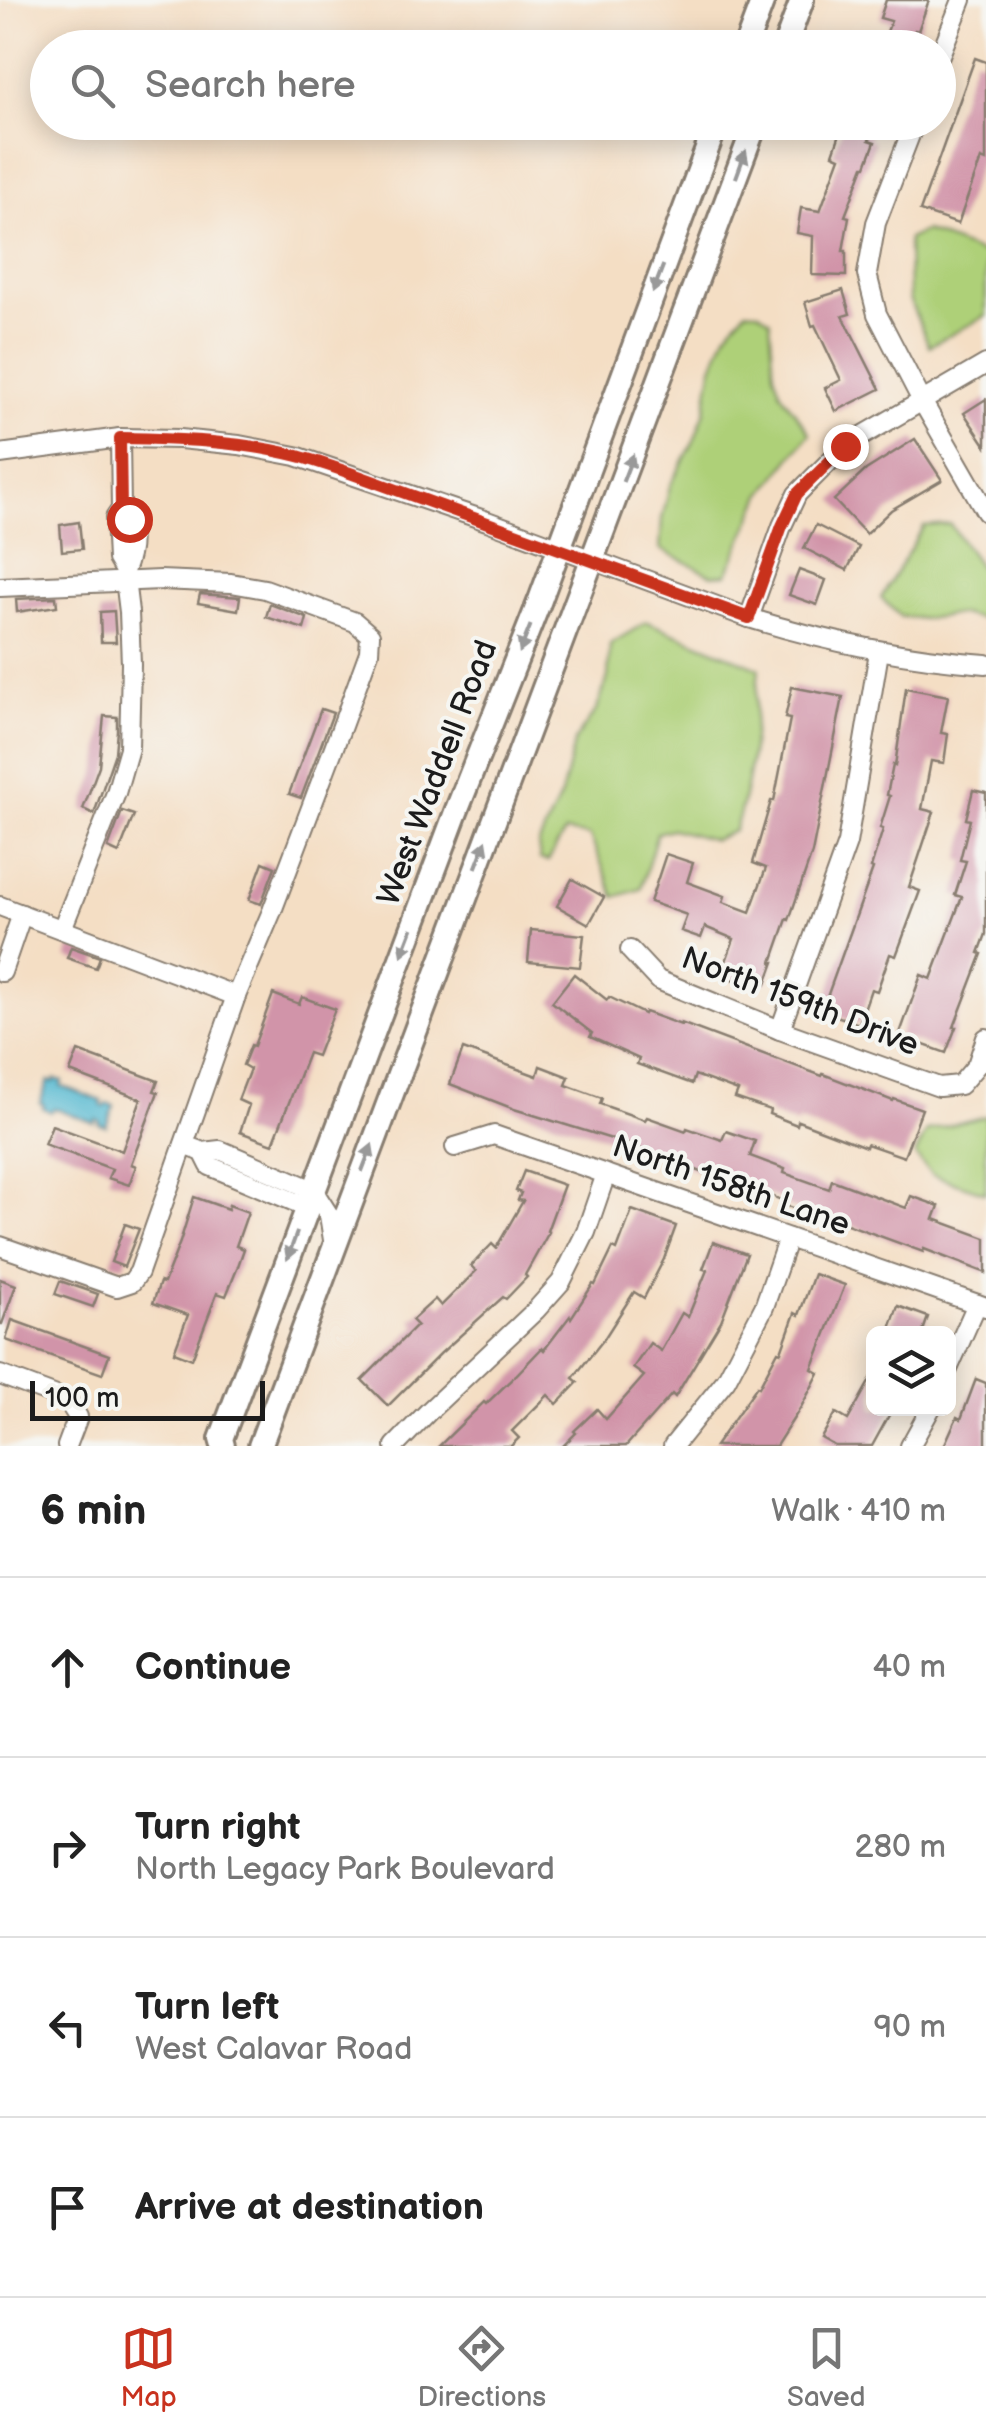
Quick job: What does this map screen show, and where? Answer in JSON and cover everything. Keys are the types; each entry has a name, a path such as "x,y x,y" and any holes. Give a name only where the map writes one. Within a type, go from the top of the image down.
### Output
{"main road":[{"path":"751,30 762,0"},
{"path":"791,30 802,0"},
{"name":"West Waddell Road","path":"223,1446 221,1439 310,1198 540,600 710,140"},
{"name":"West Waddell Road","path":"260,1446 749,140"}],"street":[{"path":"950,30 962,0"},
{"path":"907,140 876,223 867,274 877,314 986,512"},
{"path":"749,618 797,494 845,446 986,364"},
{"path":"62,928 116,793 129,748 131,664 124,577 130,556 123,542 129,519 121,510 120,438"},
{"path":"0,454 120,438 209,442 296,456 787,630 880,652 986,664"},
{"path":"0,588 124,577 231,583 265,589 355,622 370,635 368,652 342,726 236,996 140,1272 132,1282 117,1287 0,1246"},
{"path":"780,1030 847,843 880,652"},
{"path":"0,906 236,996"},
{"path":"2,972 22,914"},
{"name":"North 159th Drive","path":"630,950 658,980 780,1030 939,1086 960,1085 977,1065 986,1038"},
{"name":"North 158th Lane","path":"455,1146 494,1134 982,1306"},
{"path":"184,1145 203,1152 220,1150 310,1198 329,1215 334,1246"},
{"path":"395,1446 561,1282 586,1232 606,1174"},
{"path":"672,1446 726,1380 764,1307 788,1238"},
{"path":"956,1353 982,1306"},
{"path":"0,1375 67,1400 78,1417 67,1446"},
{"path":"910,1446 927,1416"}],"green space":[{"path":"925,231 986,255 986,316 929,346 909,299 908,239"},
{"path":"746,310 758,311 770,320 774,373 781,393 810,433 762,495 727,574 712,575 660,549 662,519 670,486 705,411 712,369 726,334"},
{"path":"950,524 986,576 986,620 960,614 923,619 900,616 881,598 924,526"},
{"path":"647,622 759,668 752,751 734,831 714,840 672,829 657,833 641,889 615,897 590,836 565,832 548,861 540,859 538,845 561,795 575,740 597,709 608,677 610,644"},
{"path":"986,1116 986,1193 932,1175 915,1155 927,1131"}],"water":[{"path":"48,1081 62,1081 61,1086 102,1101 105,1107 107,1103 114,1106 106,1126 96,1119 94,1123 54,1108 51,1112 43,1108 40,1103"}],"building":[{"path":"886,0 929,0 918,30 888,30 891,21 880,18"},
{"path":"975,58 986,62 986,161 981,159 958,224 920,211 946,140 956,140 956,111"},
{"path":"838,140 875,142 845,216 849,217 843,251 846,276 812,275 813,236 797,233 801,208 820,211 840,157 833,154"},
{"path":"843,290 850,314 843,316 880,389 836,411 825,388 841,380 815,325 812,326 805,302"},
{"path":"986,399 986,446 964,413"},
{"path":"915,439 942,480 891,510 866,534 834,500 866,470"},
{"path":"79,522 82,549 62,551 60,525"},
{"path":"816,525 859,547 847,570 804,548"},
{"path":"799,570 826,580 817,605 789,595"},
{"path":"200,594 240,597 238,610 198,603"},
{"path":"56,597 57,606 17,612 16,599"},
{"path":"270,604 307,618 304,629 266,617"},
{"path":"114,611 116,642 101,642 100,612"},
{"path":"792,687 843,697 812,853 766,984 756,980 754,987 721,975 734,939 705,927 701,938 681,931 687,915 650,902 666,854 693,863 687,882 725,896 723,902 750,912 766,868 753,863 774,801 790,719 785,718"},
{"path":"906,688 948,696 941,733 948,734 944,763 931,761 922,809 934,812 909,887 920,891 896,956 890,954 877,991 871,989 859,1024 822,1011 873,869 890,796 887,795"},
{"path":"321,709 333,713 301,798 289,794"},
{"path":"104,716 117,717 115,753 94,814 83,809 99,766"},
{"path":"973,790 986,793 986,934 946,1053 899,1036 921,975 931,979 962,897 955,895 966,861 960,860"},
{"path":"122,811 134,815 119,853 108,848"},
{"path":"263,862 275,867 261,904 249,900"},
{"path":"572,879 604,897 589,924 557,906"},
{"path":"531,930 584,935 580,967 528,962"},
{"path":"71,947 100,957 96,968 67,958"},
{"path":"574,974 607,1000 609,997 644,1014 681,1023 922,1109 904,1157 798,1121 797,1125 735,1098 738,1091 695,1075 692,1084 637,1064 639,1059 590,1037 592,1033 552,1002"},
{"path":"273,994 299,1004 302,997 335,1009 317,1056 308,1053 273,1144 240,1132 249,1105 238,1100 250,1069 243,1065"},
{"path":"463,1049 537,1076 540,1066 569,1077 566,1085 602,1098 600,1104 645,1120 647,1117 722,1140 726,1131 755,1141 750,1156 829,1189 832,1180 906,1208 911,1196 939,1206 934,1219 986,1238 986,1273 809,1210 808,1213 781,1204 782,1200 739,1184 450,1084"},
{"path":"78,1051 158,1081 154,1091 158,1092 131,1164 136,1166 129,1185 108,1178 112,1169 44,1144 52,1125 122,1151 141,1099 70,1072"},
{"path":"524,1171 564,1185 549,1232 527,1277 388,1406 362,1380 417,1325 412,1320 435,1299 441,1306 476,1271 471,1266 492,1244 496,1248 523,1201 518,1200 521,1193 516,1191"},
{"path":"194,1197 248,1212 236,1246 244,1249 237,1269 226,1296 217,1293 192,1359 174,1352 188,1315 153,1303 180,1242"},
{"path":"632,1210 676,1226 644,1298 634,1292 573,1378 578,1382 557,1404 548,1395 512,1431 519,1438 511,1446 439,1446 544,1350 571,1318 595,1285 613,1248 617,1250"},
{"path":"125,1224 139,1229 124,1267 111,1262"},
{"path":"713,1242 747,1254 721,1321 675,1397 672,1394 626,1446 563,1446 597,1409 606,1419 644,1376 633,1368 650,1343 661,1351 682,1313 688,1317 707,1270 703,1269"},
{"path":"814,1274 845,1285 812,1369 819,1373 801,1407 776,1446 715,1446 759,1387 778,1351 781,1352"},
{"path":"0,1279 16,1285 2,1324 0,1324"},
{"path":"60,1281 98,1294 93,1307 55,1294"},
{"path":"898,1306 928,1317 925,1326 891,1326"},
{"path":"12,1320 109,1355 102,1374 6,1340"},
{"path":"976,1379 986,1383 986,1446 944,1446 957,1417 961,1419"},
{"path":"866,1387 866,1416 889,1416 872,1446 835,1446 821,1438 836,1413 848,1420"}],"route":[{"path":"129,519 121,510 120,438 239,445 296,456 350,473 749,618 797,494 845,446"}]}
